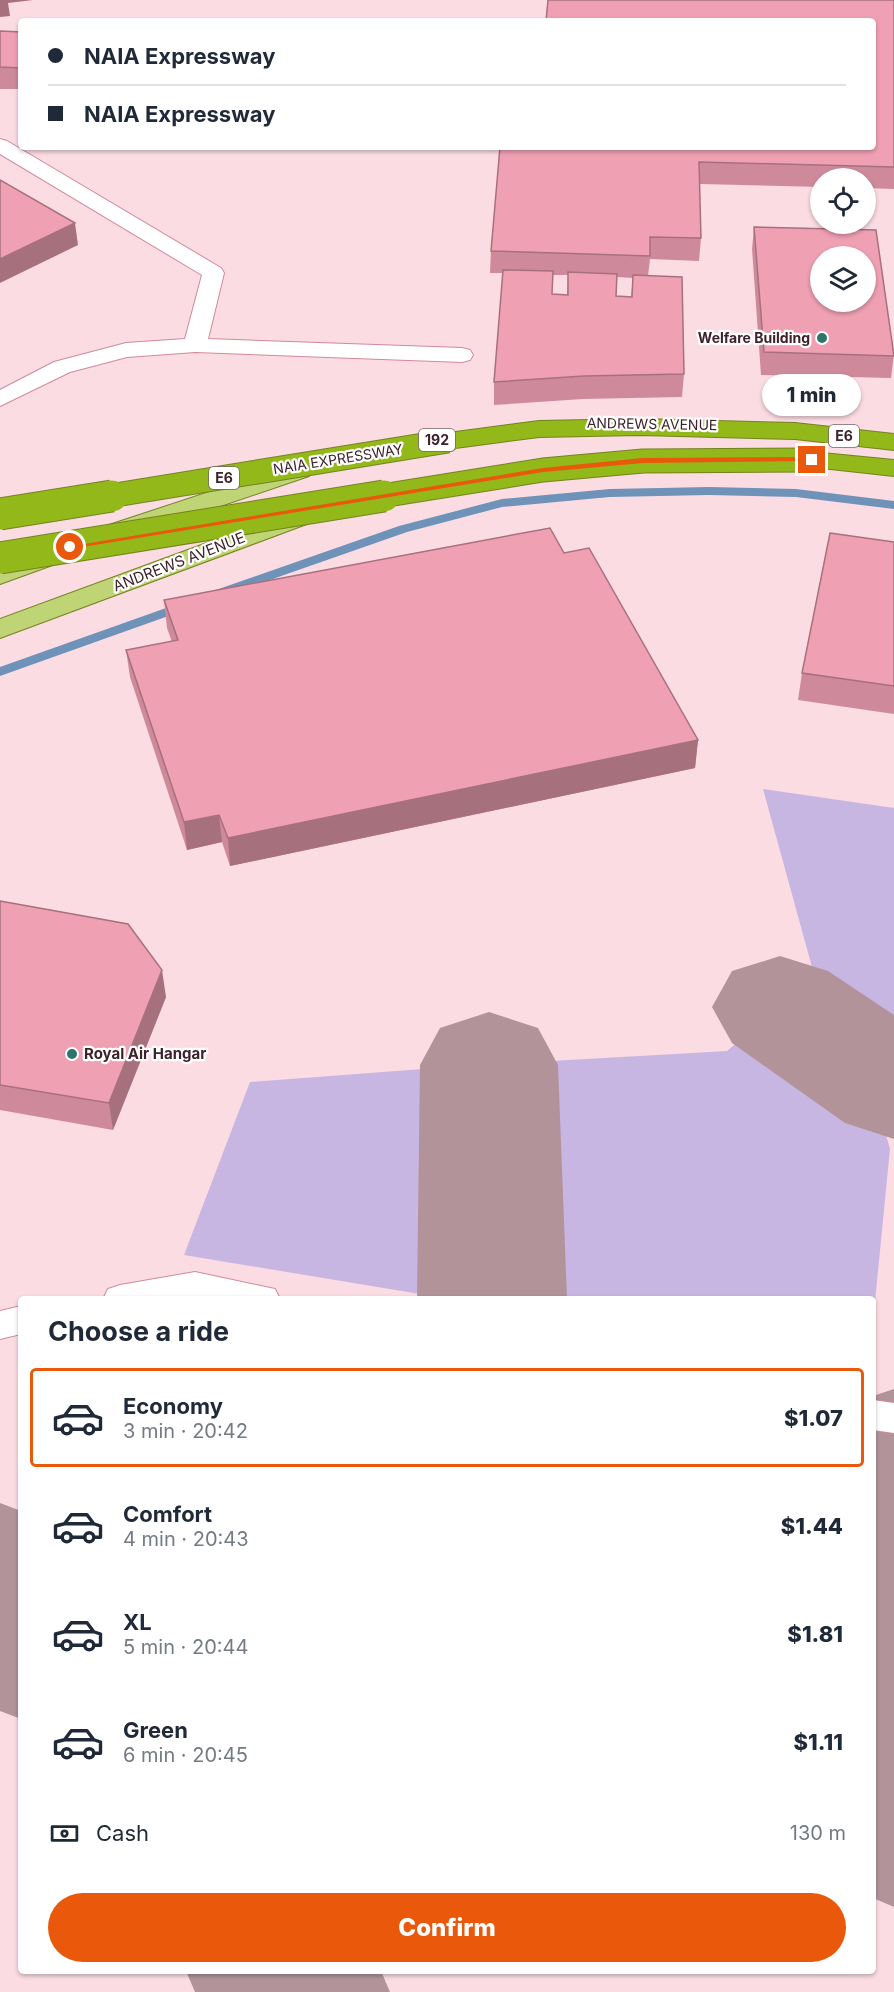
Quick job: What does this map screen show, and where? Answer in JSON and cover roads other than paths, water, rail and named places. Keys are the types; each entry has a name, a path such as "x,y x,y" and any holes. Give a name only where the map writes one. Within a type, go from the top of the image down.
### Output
{"highway":[{"name":"NAIA EXPRESSWAY","path":"0,514 448,441 539,429 639,427 806,432 894,440"},
{"name":"E6","path":"0,558 543,470 677,460 812,460 894,468"}],"main road":[{"name":"ANDREWS AVENUE","path":"0,575 143,522 316,465 455,436 539,425 621,421 814,428 894,440"},
{"name":"ANDREWS AVENUE","path":"0,628 332,505 483,471 640,456 811,465 894,473"}],"lane":[{"path":"0,145 213,273 195,345"},
{"path":"0,399 62,367 126,350 195,345 462,355"},
{"path":"137,1296 195,1286 247,1296"},
{"path":"0,1324 18,1321"},
{"path":"876,1415 894,1418"}],"waterway":[{"path":"217,594 403,529 502,503 610,493 709,491 796,493 894,505"},
{"path":"0,672 183,606"}],"place":[{"name":"Welfare Building","path":"822,338"},
{"name":"Royal Air Hangar","path":"72,1054"}]}
